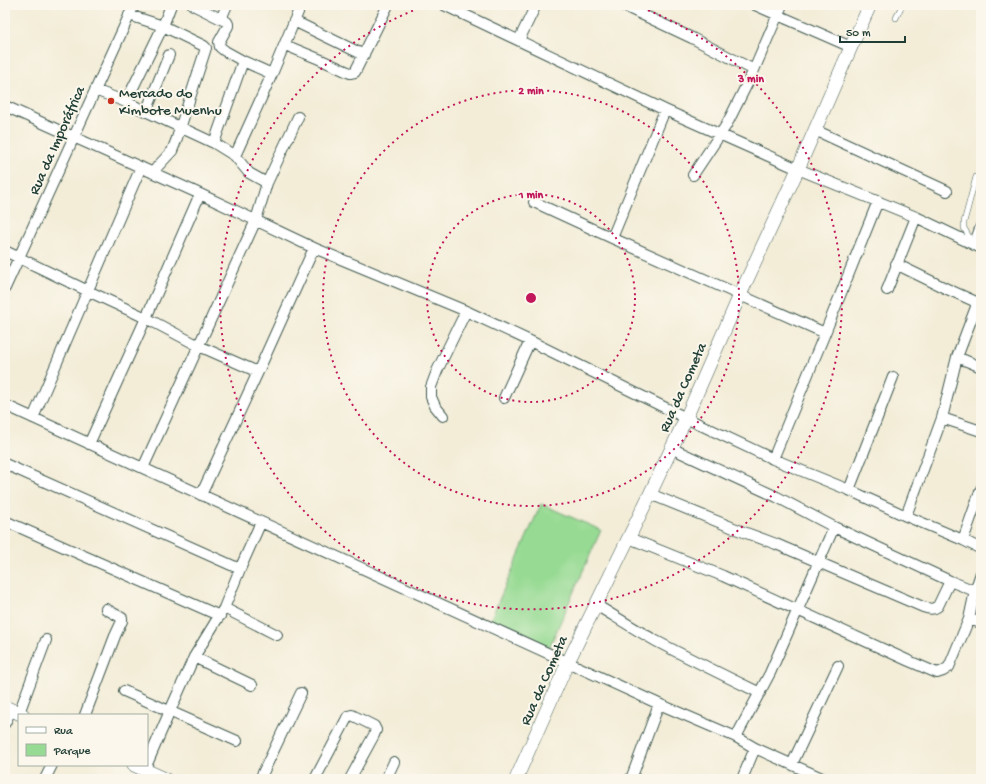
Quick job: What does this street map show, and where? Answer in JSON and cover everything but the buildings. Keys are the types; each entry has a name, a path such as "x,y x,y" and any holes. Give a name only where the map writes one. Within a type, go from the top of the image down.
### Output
{"street":[{"name":"Rua da Imporáfrica","path":"5,288 134,5"},
{"path":"126,102 163,26 171,5"},
{"path":"194,5 227,22 228,26 218,42 220,47 243,61 272,74"},
{"path":"221,19 227,5"},
{"path":"235,156 301,5"},
{"path":"285,44 350,73 355,72 388,5"},
{"path":"444,5 665,110 798,169 916,217 977,246 981,226"},
{"path":"519,40 536,5"},
{"path":"622,5 692,38 754,70"},
{"path":"755,5 851,46"},
{"path":"693,174 730,118 754,70 782,5"},
{"name":"Rua da Cometa","path":"516,779 568,662 686,418 870,5"},
{"path":"129,15 163,26 206,48 172,151 153,173"},
{"path":"294,21 364,55"},
{"path":"146,112 169,55"},
{"path":"214,143 243,61"},
{"path":"95,90 126,102 214,143 235,156 250,173 267,183"},
{"path":"5,106 200,194 314,248 466,311 530,340 686,418 773,459 849,490 981,549"},
{"path":"612,238 665,110"},
{"path":"142,468 256,220 267,183 298,117"},
{"path":"815,130 947,191"},
{"path":"33,418 141,167"},
{"path":"89,444 200,194"},
{"path":"773,459 878,201"},
{"path":"534,202 825,333"},
{"path":"887,290 896,264 916,217"},
{"path":"201,495 314,248"},
{"path":"5,251 146,318 199,346 258,372"},
{"path":"896,264 974,301 976,304 957,357 942,418 906,516"},
{"path":"444,416 435,406 431,398 431,387 437,371 466,311"},
{"path":"504,398 530,340"},
{"path":"957,357 981,367"},
{"path":"849,490 893,377"},
{"path":"5,405 659,704 736,737 755,748 820,778"},
{"path":"942,418 981,431"},
{"path":"671,448 777,497 834,527 950,581 978,591"},
{"path":"5,464 240,568"},
{"path":"963,540 981,489"},
{"path":"650,494 776,544 929,609 934,609 938,606 950,581"},
{"path":"5,521 277,635"},
{"path":"148,756 194,657 222,612 261,522"},
{"path":"736,737 770,673 834,527"},
{"path":"629,538 723,576 936,673 943,672 949,667 969,619 978,591 981,573"},
{"path":"596,605 657,641 760,693"},
{"path":"85,714 122,621 120,616 106,609"},
{"path":"969,619 981,623"},
{"path":"5,723 15,711 46,640"},
{"path":"194,657 252,685"},
{"path":"792,764 838,666"},
{"path":"124,691 237,741"},
{"path":"260,779 301,693"},
{"path":"631,779 659,704"},
{"path":"315,779 347,718 352,715 374,726 376,730 350,779"},
{"path":"742,779 755,748"},
{"path":"386,779 394,762"},
{"path":"45,779 52,766"},
{"path":"143,766 165,779"}],"lane":[{"path":"896,18 902,5"},
{"path":"976,176 964,222 964,228 977,246"}],"green space":[{"path":"541,504 601,530 549,648 489,623"}],"place":[{"name":"Mercado do Kimbote Muenhu","path":"111,101"}]}
